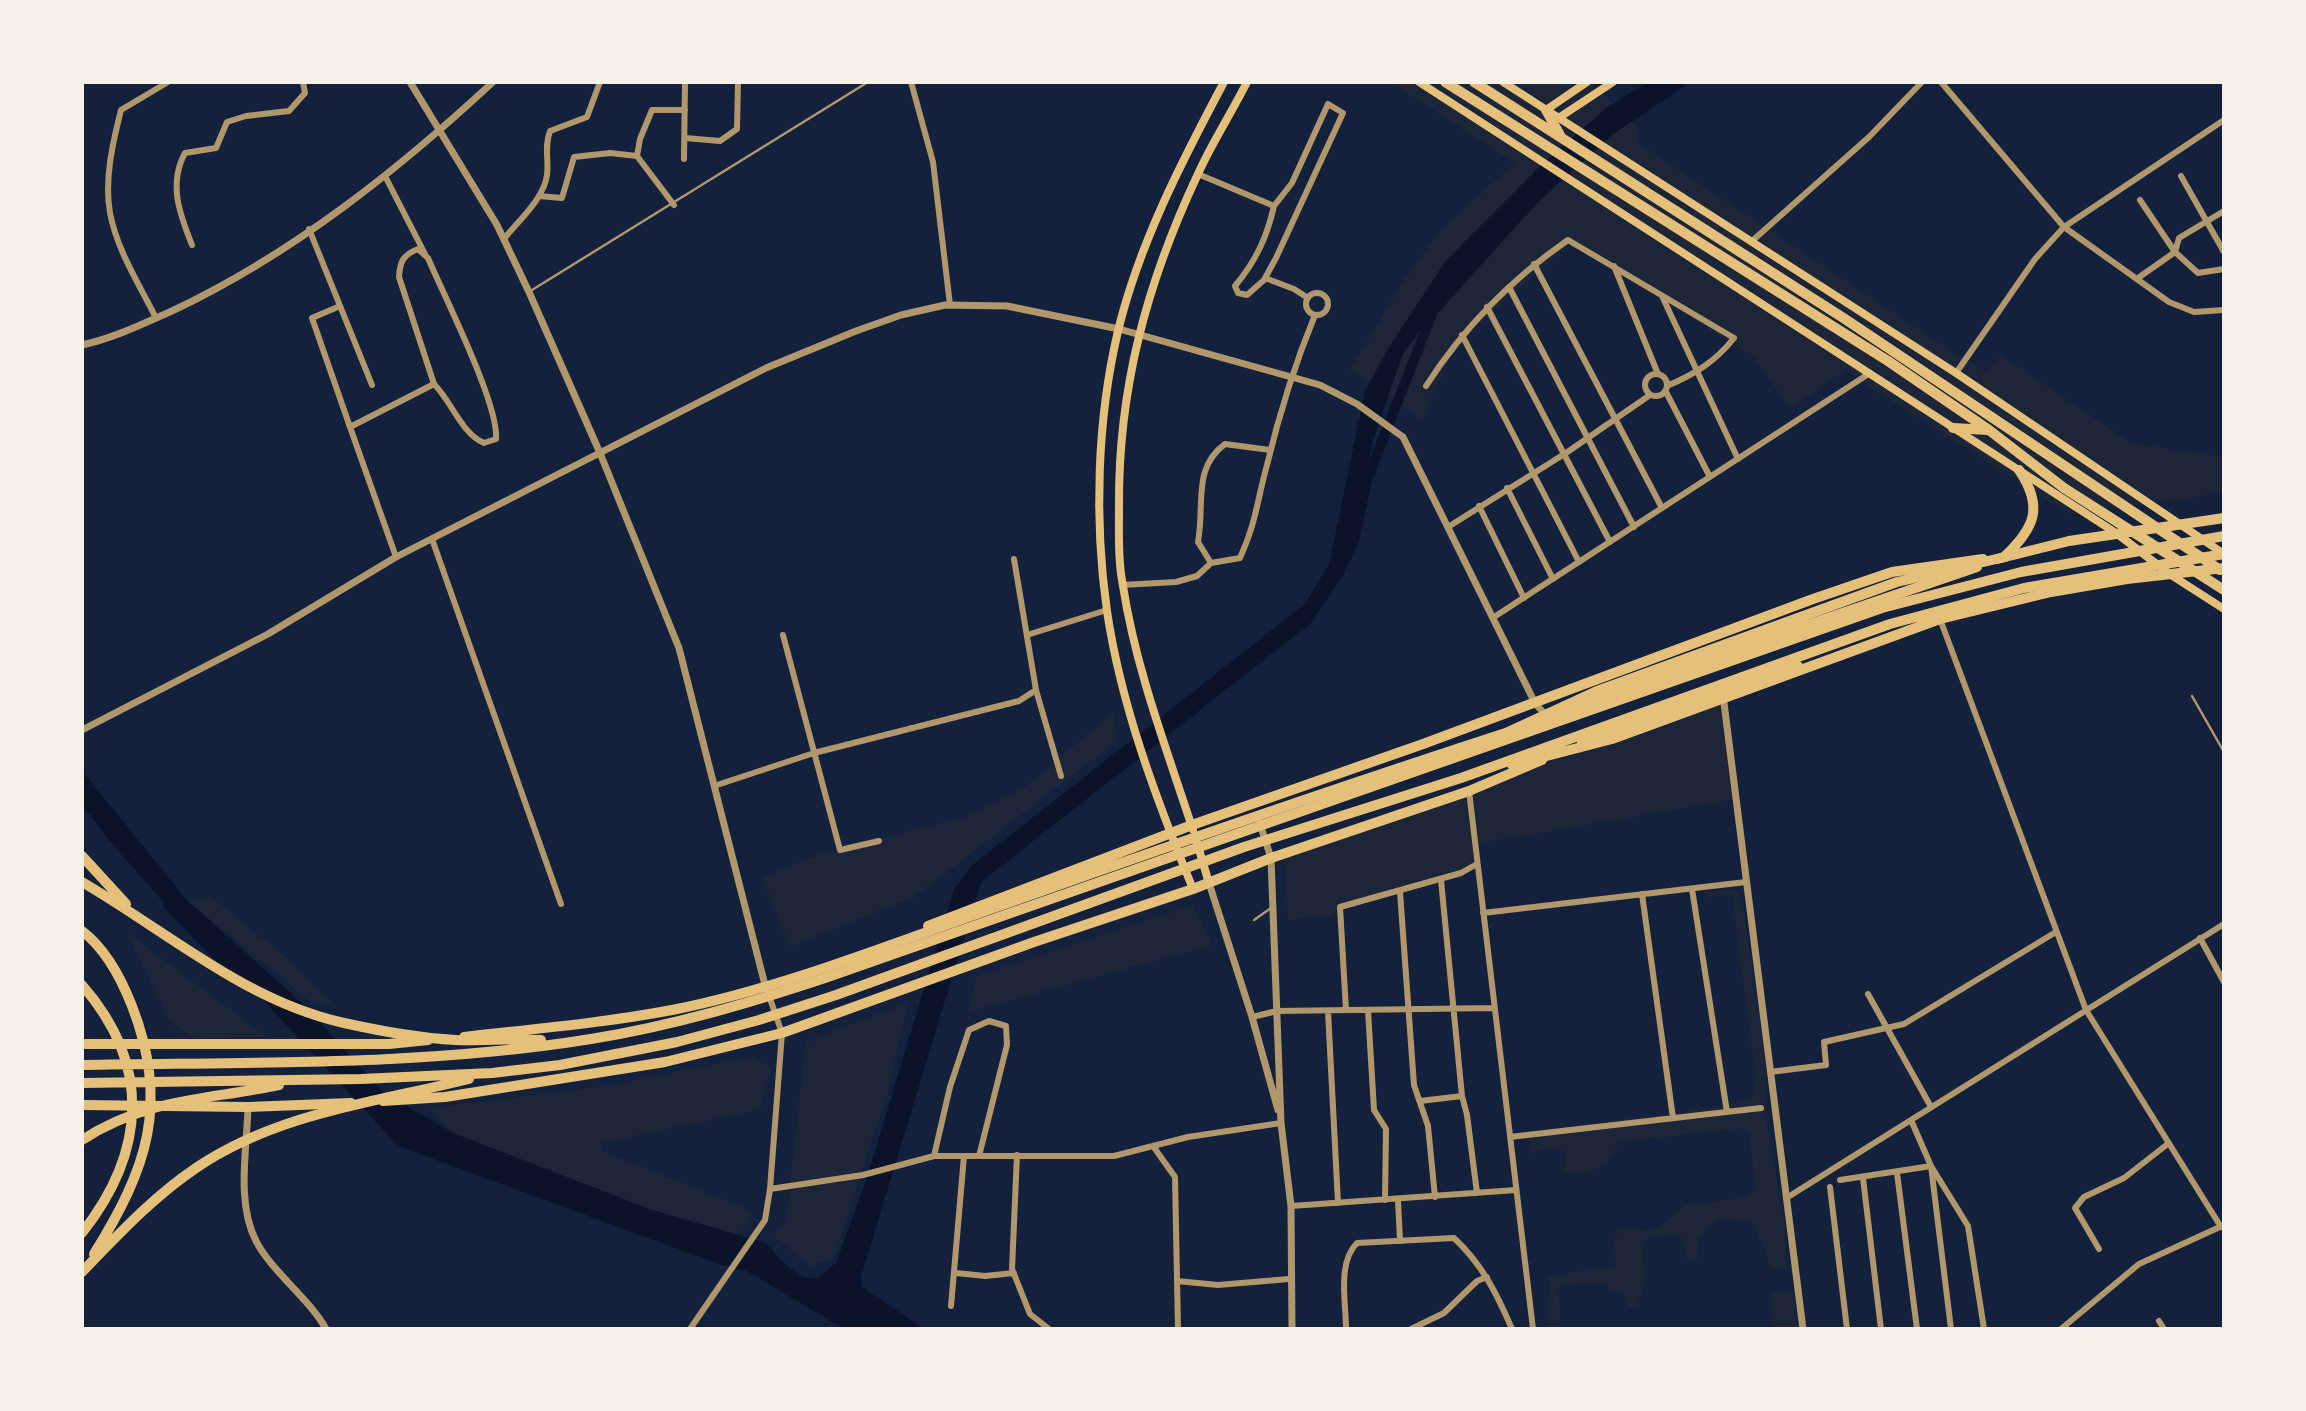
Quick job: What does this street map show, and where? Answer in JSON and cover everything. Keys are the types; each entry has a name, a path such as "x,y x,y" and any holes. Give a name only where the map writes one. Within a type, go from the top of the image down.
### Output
{"main road":[{"path":"1193,889 1136,730 1107,610 1100,471 1105,399 1119,329 1151,232 1224,82"},
{"path":"1209,883 1155,715 1122,585 1118,470 1123,410 1137,336 1167,245 1198,174 1247,82"},
{"path":"1419,82 1584,190 1659,235 1776,316 1870,373 2116,533 2171,575 2224,609"},
{"path":"1445,82 1560,157 1888,361 1989,430 2064,488 2224,590"},
{"path":"1474,82 1926,372 2222,570"},
{"path":"1503,82 1956,373 2224,554"},
{"path":"1546,110 1587,82"},
{"path":"1560,117 1613,82"},
{"path":"1546,110 1562,138"},
{"path":"1953,428 1989,430"},
{"path":"1193,830 1257,814 1549,718 1708,659 2005,556 2029,528 2035,513 2034,497 2019,470"},
{"path":"1458,754 1597,691 1897,582 2116,533 2224,518"},
{"path":"82,1065 400,1059 569,1042 651,1028 755,1002 1458,754 1882,608 1945,589 2110,554 2224,536"},
{"path":"82,1083 300,1080 492,1073 559,1065 677,1042 760,1020 1244,848 1461,778 1608,723 1938,610 2024,588 2224,554"},
{"path":"82,1044 389,1044 586,1024 674,1009 765,985 901,941 941,923 1892,572 2005,556"},
{"path":"82,1105 248,1107 445,1097 665,1062 782,1033 971,964 1193,889 1271,858 1469,791 1612,731 1723,691 1940,619 2051,592 2222,570"},
{"path":"1461,778 1612,739 1940,619"},
{"path":"82,856 134,912"},
{"path":"82,882 134,912 228,975 317,1015 429,1037 569,1042"},
{"path":"82,930 96,941 123,984 141,1029 153,1082 147,1140 127,1198 82,1272"},
{"path":"82,985 110,1022 122,1049 131,1095 131,1123 125,1160 116,1183 82,1233"},
{"path":"82,1272 152,1202 196,1168 255,1135 324,1112 492,1073"},
{"path":"82,1140 110,1123 144,1109 179,1100 256,1090 300,1080"}],"street":[{"path":"156,318 121,248 110,211 111,151 121,110 168,82"},
{"path":"192,245 177,206 177,167 185,153 216,148 226,122 246,116 289,111 305,93 303,82"},
{"path":"410,82 503,239 529,292 600,453 679,648 765,985 782,1033 770,1189 765,1220 690,1329"},
{"path":"82,345 107,340 225,286 385,176 438,133 493,82"},
{"path":"503,239 539,196 547,176 545,144 550,131 587,117 600,82"},
{"path":"684,159 685,82"},
{"path":"685,138 720,141 737,129 738,82"},
{"path":"911,82 933,162 950,305"},
{"path":"1752,241 1869,137 1922,82"},
{"path":"1941,82 2064,228 2169,302 2194,312 2224,310"},
{"path":"1328,104 1343,113 1265,278 1247,295 1238,293 1235,286 1249,269 1266,238 1275,206 1292,183 1328,104"},
{"path":"674,205 637,156 639,139 652,110 685,110"},
{"path":"1956,373 2035,259 2064,228 2224,120"},
{"path":"539,196 562,198 574,157 610,153 637,156"},
{"path":"1198,174 1275,206"},
{"path":"385,176 428,258 482,385 497,428 496,439 484,443 472,438 446,395 435,384 399,277 400,263 406,254 418,250 428,258"},
{"path":"2181,176 2224,252"},
{"path":"2140,200 2175,253 2198,273 2224,269"},
{"path":"2138,278 2175,253 2179,238 2224,211"},
{"path":"309,229 372,385"},
{"path":"1426,386 1462,335 1487,307 1534,264 1568,240 1734,338 1718,358 1698,372 1667,389 1660,396 1650,395 1564,454 1448,527"},
{"path":"1534,264 1662,508"},
{"path":"1614,266 1658,374"},
{"path":"1265,278 1294,289 1308,298"},
{"path":"1509,286 1634,527"},
{"path":"1308,298 1317,293 1326,299 1325,312 1315,315"},
{"path":"1661,294 1738,459"},
{"path":"1308,298 1307,308 1315,315"},
{"path":"85,728 268,634 396,557 766,368 901,315 950,305 1007,306 1119,329 1320,385 1357,404 1403,437 1535,703 1549,718"},
{"path":"340,306 312,318 396,557"},
{"path":"1487,307 1610,542"},
{"path":"1122,585 1176,582 1197,576 1210,563 1240,558 1255,526 1270,450 1289,377 1315,315"},
{"path":"1462,335 1579,562"},
{"path":"1494,617 1870,373"},
{"path":"1650,395 1645,388 1645,381 1651,375 1658,374 1665,378 1667,389 1710,477"},
{"path":"350,427 435,384"},
{"path":"1210,563 1198,542 1202,511 1201,478 1210,455 1225,444 1270,450"},
{"path":"1507,488 1553,579"},
{"path":"1479,506 1524,598"},
{"path":"432,539 561,904"},
{"path":"1014,559 1036,690 1060,776"},
{"path":"1027,635 1107,610"},
{"path":"1940,619 2086,1010 2222,1226 2139,1264 2061,1329"},
{"path":"783,635 840,850 879,841"},
{"path":"714,786 814,753 1019,701 1036,690"},
{"path":"1723,691 1788,1198 1802,1329"},
{"path":"1469,791 1533,1329"},
{"path":"1257,814 1271,858 1281,1123 1291,1206 1289,1279 1292,1329"},
{"path":"1346,1010 1340,907 1441,880 1478,864"},
{"path":"1441,880 1462,1096 1477,1193"},
{"path":"1483,914 1746,882"},
{"path":"1209,883 1252,1017 1281,1123"},
{"path":"1692,888 1727,1112"},
{"path":"1400,892 1414,1085 1429,1126 1435,1196"},
{"path":"1643,894 1672,1118"},
{"path":"1788,1198 2224,924"},
{"path":"1770,1072 1826,1065 1824,1042 1904,1024 2056,932"},
{"path":"2200,938 2224,982"},
{"path":"2217,970 2224,963"},
{"path":"1868,994 1931,1107"},
{"path":"1252,1017 1277,1011 1495,1008"},
{"path":"1328,1010 1338,1203"},
{"path":"1368,1010 1374,1110 1386,1129 1385,1200"},
{"path":"934,1156 950,1087 969,1030 989,1021 1006,1026 1007,1045 979,1156"},
{"path":"1419,1101 1462,1096"},
{"path":"248,1107 245,1186 248,1216 256,1241 317,1313 326,1329"},
{"path":"1510,1138 1761,1108"},
{"path":"1910,1120 1931,1166 1968,1226 1984,1329"},
{"path":"770,1189 863,1175 934,1156 1114,1156 1188,1137 1281,1123"},
{"path":"2099,1249 2075,1208 2084,1197 2124,1178 2169,1143"},
{"path":"1153,1146 1175,1177 1178,1329"},
{"path":"1017,1155 1014,1273 1030,1314 1049,1329"},
{"path":"951,1306 956,1273 964,1156"},
{"path":"1840,1180 1931,1166"},
{"path":"1931,1166 1951,1329"},
{"path":"1896,1173 1917,1329"},
{"path":"1863,1178 1881,1329"},
{"path":"1830,1187 1847,1329"},
{"path":"1291,1206 1516,1190"},
{"path":"1398,1200 1400,1241"},
{"path":"1346,1329 1345,1275 1348,1252 1357,1243 1454,1238 1475,1256 1511,1329"},
{"path":"956,1273 985,1276 1014,1273"},
{"path":"1411,1329 1444,1313 1487,1277"},
{"path":"1177,1282 1218,1285 1289,1279"},
{"path":"2159,1321 2164,1329"}],"lane":[{"path":"529,292 674,205 868,82"},
{"path":"2192,696 2224,752"},
{"path":"1254,919 1273,908"}],"shaded area":[{"path":"1391,82 1590,82 1639,126 1638,143 1957,355 1986,371 2001,355 2131,443 2224,457 2224,493 2071,514 1871,388 1847,369 1790,409 1752,355 1570,244 1484,319 1450,357 1422,420 1350,369 1404,280 1443,227 1515,163"},
{"path":"1648,82 1686,82 1603,130 1460,274 1403,354 1373,440 1345,572 1311,623 981,882 861,1277 862,1287 924,1329 844,1329 747,1271 721,1265 398,1146 262,999 173,913 82,805 82,771 187,900 303,1004 383,1092 453,1133 652,1210 766,1243 783,1263 804,1278 817,1278 836,1263 866,1181 954,889 971,866 1305,604 1329,564 1365,391 1389,347 1445,262 1539,167 1606,108"},
{"path":"1724,703 1736,799 1475,844 1477,864 1461,873 1340,907 1329,916 1288,920 1284,854"},
{"path":"1114,712 1117,741 914,897 790,947 762,878 820,854 962,818 1026,786"},
{"path":"1735,889 1743,906 1766,1063 1767,1123 1785,1225 1785,1269 1772,1268 1752,1223 1721,1218 1699,1239 1697,1260 1686,1259 1682,1238 1676,1233 1647,1239 1643,1244 1644,1283 1637,1305 1627,1308 1625,1295 1610,1289 1604,1282 1559,1286 1560,1329 1548,1329 1549,1276 1616,1266 1614,1242 1618,1229 1655,1230 1688,1204 1744,1198 1755,1189 1750,1136 1744,1128 1619,1142 1606,1166 1574,1174 1564,1173 1567,1152 1546,1149 1529,1154 1530,1131 1679,1113 1752,1099 1756,1077 1732,895 1706,897 1707,892"},
{"path":"210,896 286,957 338,1008 308,1000 187,900"},
{"path":"1193,905 1212,945 968,1012 976,976"},
{"path":"126,932 267,1037 195,1038 170,1022"},
{"path":"907,1003 891,1081 834,1259 809,1266 774,1235 786,1220 806,1042"},
{"path":"754,1056 771,1069 760,1109 603,1143 601,1150 753,1212 741,1235 652,1210 453,1133 429,1108 620,1084"},
{"path":"1793,1289 1798,1329 1773,1329 1770,1293"}],"waterway":[{"path":"1344,562 1353,544 1367,480 1433,311 1535,198 1610,130 1682,82"},
{"path":"168,905 245,983"}]}
